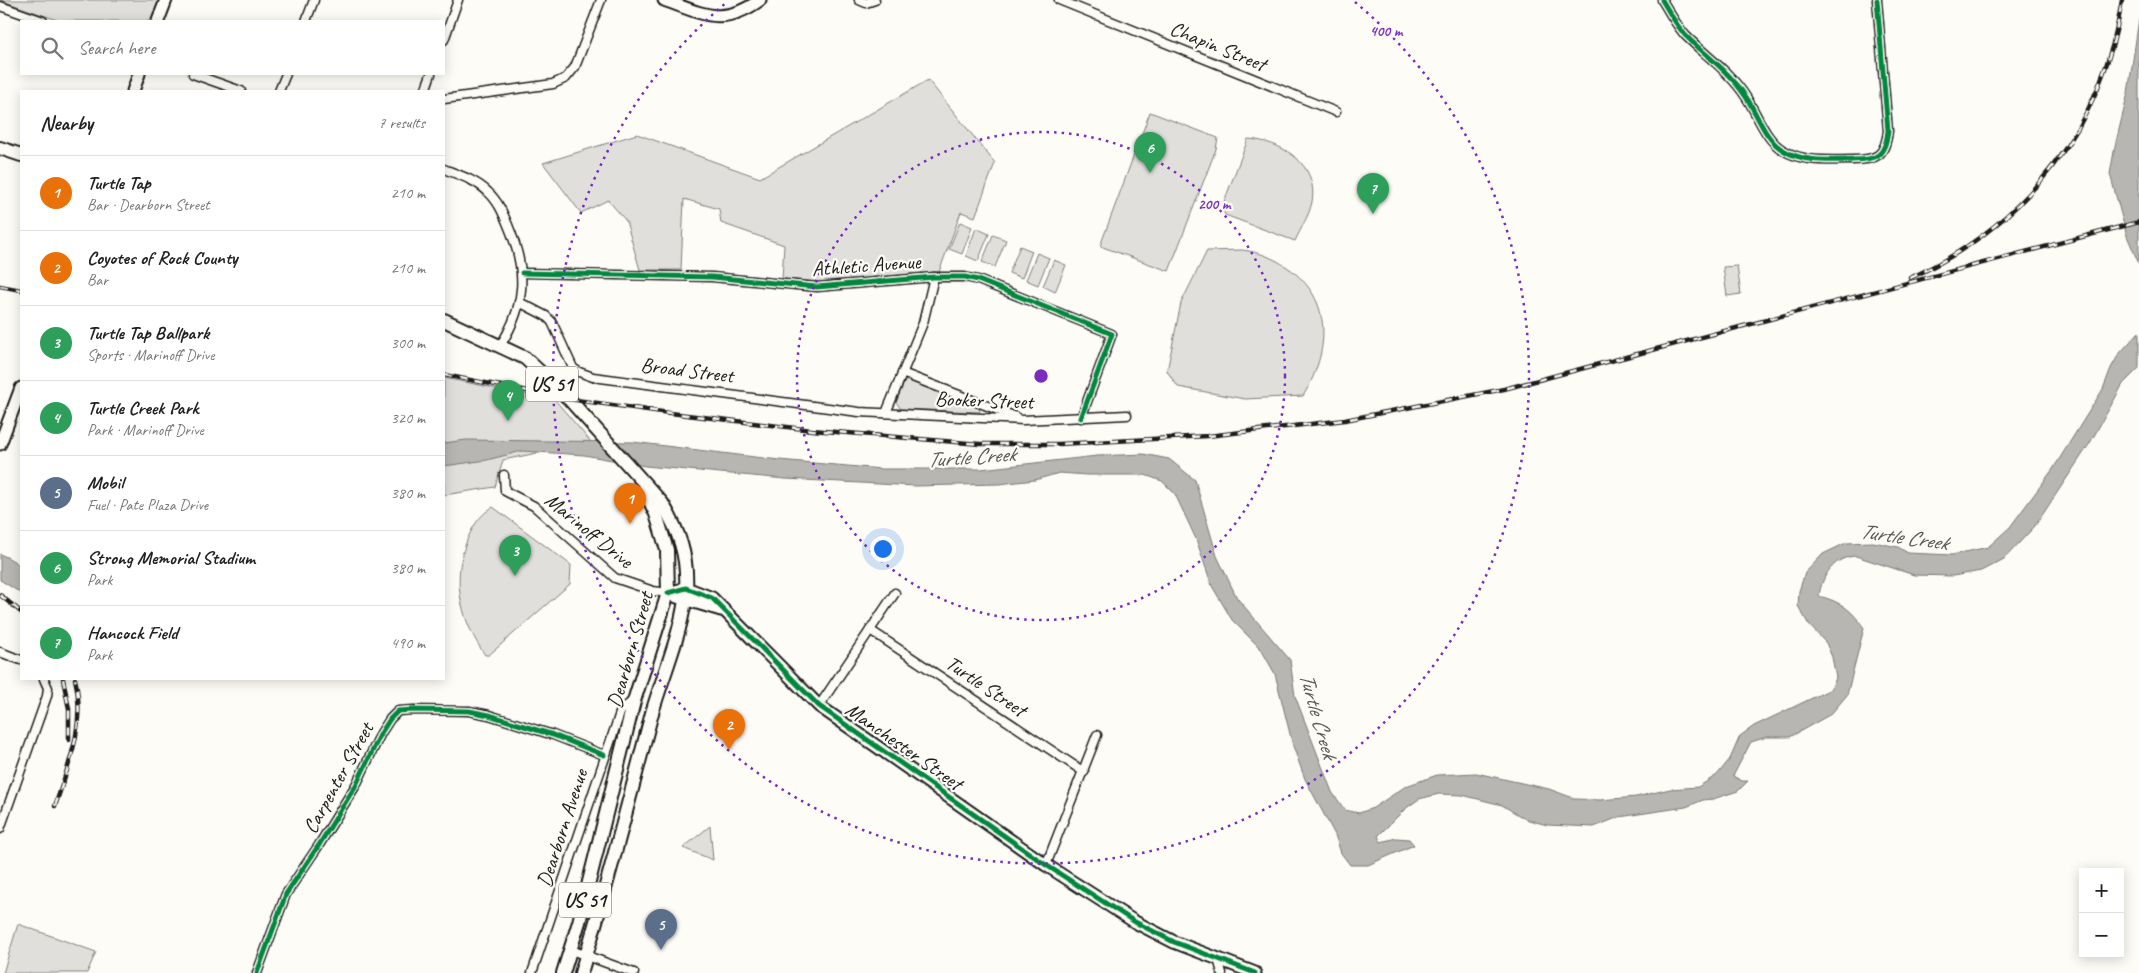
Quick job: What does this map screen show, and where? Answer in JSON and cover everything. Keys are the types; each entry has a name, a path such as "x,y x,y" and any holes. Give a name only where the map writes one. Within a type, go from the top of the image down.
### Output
{"main road":[{"path":"0,148 20,156"},
{"name":"US 51","path":"445,320 525,358 569,399 637,476"},
{"name":"Dearborn Street","path":"571,950 604,826 634,701 668,593 667,550 656,514 637,476"},
{"name":"Dearborn Street","path":"587,955 686,594 686,568 680,536 662,503 637,476"},
{"name":"US 51","path":"563,973 571,950"},
{"name":"US 51","path":"581,973 587,955"}],"street":[{"path":"158,20 166,0"},
{"path":"306,20 314,0"},
{"path":"445,37 458,0"},
{"path":"445,99 553,84 566,78 575,67 601,0"},
{"path":"664,0 702,13 720,16 739,14 760,0"},
{"path":"862,1 875,0"},
{"name":"Chapin Street","path":"1059,0 1336,112"},
{"path":"1662,0 1685,34 1724,68 1746,96 1771,138 1780,149 1808,160 1869,160 1880,155 1886,145 1888,131 1877,0"},
{"path":"0,6 40,20"},
{"path":"133,90 139,75"},
{"path":"196,75 238,90"},
{"path":"279,90 286,75"},
{"path":"425,90 432,75"},
{"path":"445,169 479,184 493,197 500,206 518,251 522,273 520,303 510,332 500,346"},
{"name":"Athletic Avenue","path":"522,273 712,276 817,287 965,276 1112,334 1081,418"},
{"path":"886,414 923,323 934,277"},
{"name":"Broad Street","path":"520,303 546,316 552,322 573,368 586,375 658,387 886,414"},
{"path":"902,373 1023,420"},
{"path":"0,444 20,391"},
{"name":"Booker Street","path":"886,414 1023,420 1081,418"},
{"path":"1081,418 1127,415"},
{"name":"Marinoff Drive","path":"504,474 505,491 534,506 615,578 653,591 668,593"},
{"name":"Manchester Street","path":"668,593 686,594 705,604 727,612 819,706 1046,865 1135,922 1174,942 1256,973"},
{"path":"819,706 895,593"},
{"name":"Turtle Street","path":"870,630 1084,772"},
{"path":"0,652 20,660"},
{"path":"0,829 47,696 48,688 44,680"},
{"name":"Dearborn Avenue","path":"532,973 604,755 621,710 634,701"},
{"name":"Carpenter Street","path":"257,973 286,894 356,785 381,733 398,711 469,711 489,715 604,755"},
{"path":"1046,865 1097,735"},
{"path":"571,950 634,973"},
{"path":"1218,959 1222,973"}],"shaded area":[{"path":"0,0 159,0 151,20 57,20"},
{"path":"2139,19 2139,264 2127,236 2110,174 2128,93"},
{"path":"928,80 995,163 975,217 961,212 939,272 822,282 782,279 784,245 721,223 719,209 684,199 681,270 640,270 626,221 608,200 581,213 543,163 637,134 760,178"},
{"path":"1150,112 1218,138 1216,149 1169,271 1100,246"},
{"path":"1248,139 1272,144 1284,150 1303,165 1309,176 1313,188 1311,207 1295,241 1225,215 1222,207"},
{"path":"960,222 972,227 962,254 949,249"},
{"path":"976,228 989,234 978,261 966,256"},
{"path":"993,235 1006,240 995,267 982,262"},
{"path":"1020,246 1032,251 1022,278 1009,273"},
{"path":"1242,250 1265,255 1287,267 1302,280 1313,294 1320,310 1323,327 1319,362 1303,396 1245,399 1178,387 1167,371 1181,303 1207,251"},
{"path":"1037,253 1049,258 1038,285 1026,280"},
{"path":"1054,260 1066,265 1055,292 1043,286"},
{"path":"1737,266 1741,294 1727,296 1723,267"},
{"path":"2139,332 2139,368 2123,384 2090,443 2035,526 2004,559 1981,571 1953,576 1914,575 1856,556 1841,560 1830,569 1823,581 1819,596 1845,607 1864,628 1847,695 1831,714 1790,737 1767,737 1751,742 1733,776 1742,781 1748,781 1738,791 1713,799 1703,800 1686,807 1619,817 1594,827 1547,825 1525,819 1502,805 1462,795 1439,794 1419,799 1405,809 1378,836 1381,842 1396,838 1409,839 1414,845 1368,865 1350,865 1341,853 1335,835 1305,779 1293,746 1275,674 1261,649 1232,620 1212,586 1196,539 1175,494 1162,481 1145,475 1059,473 1035,480 999,484 916,486 785,479 645,466 584,455 522,451 487,460 445,466 445,443 466,440 633,442 779,460 882,469 981,469 1097,456 1143,454 1169,459 1195,480 1217,556 1237,598 1290,660 1295,696 1332,792 1345,810 1359,813 1373,808 1406,786 1437,775 1476,773 1549,789 1576,799 1600,800 1636,797 1670,789 1698,787 1717,775 1730,759 1740,736 1754,726 1831,689 1836,678 1832,657 1826,643 1809,625 1798,606 1799,591 1805,573 1823,554 1846,543 1873,542 1898,547 1908,553 1952,555 1988,547 2010,527 2053,469 2103,389 2119,354"},
{"path":"445,378 555,400 591,442 503,460 495,487 445,495"},
{"path":"907,380 979,408 980,412 901,409 896,402"},
{"path":"493,507 571,565 570,584 489,655 485,655 465,616 461,602 459,573 470,533 480,518"},
{"path":"0,554 18,564 20,568 20,592 0,580"},
{"path":"710,826 713,860 683,848"},
{"path":"18,924 96,952 87,973 3,973"}],"railway":[{"path":"1910,278 1952,256 1989,230 2023,200 2052,166 2077,129 2097,89 2112,46 2122,0"},
{"path":"445,375 569,399 662,412 812,430 980,444 1059,444 1208,436 1345,420 1504,389 2139,222"},
{"path":"0,286 20,290"},
{"path":"0,595 20,611"},
{"path":"63,680 69,709 69,740"},
{"path":"55,806 70,759 77,728 78,696 75,680"}],"cycle path":[{"path":"1662,0 1685,35 1740,88 1771,140 1791,154 1817,160 1868,159 1878,155 1885,146 1888,131 1877,0"},
{"path":"522,273 712,277 817,287 934,277 965,277 978,280 1112,334 1081,418"},
{"path":"668,593 686,588 712,598 819,706 1046,865 1135,922 1174,942 1255,973"},
{"path":"257,973 286,894 356,785 381,733 398,711 469,711 489,715 553,735 604,755"}],"place":[{"name":"Strong Memorial Stadium","path":"1150,173"},
{"name":"Hancock Field","path":"1373,214"},
{"name":"Turtle Creek Park","path":"508,421"},
{"name":"Turtle Tap","path":"630,524"},
{"name":"Turtle Tap Ballpark","path":"515,576"},
{"name":"Coyotes of Rock County","path":"729,750"},
{"name":"Mobil","path":"661,950"}],"water label":[{"name":"Turtle Creek","path":"971,456"},
{"name":"Turtle Creek","path":"1904,536"},
{"name":"Turtle Creek","path":"1319,715"}]}
